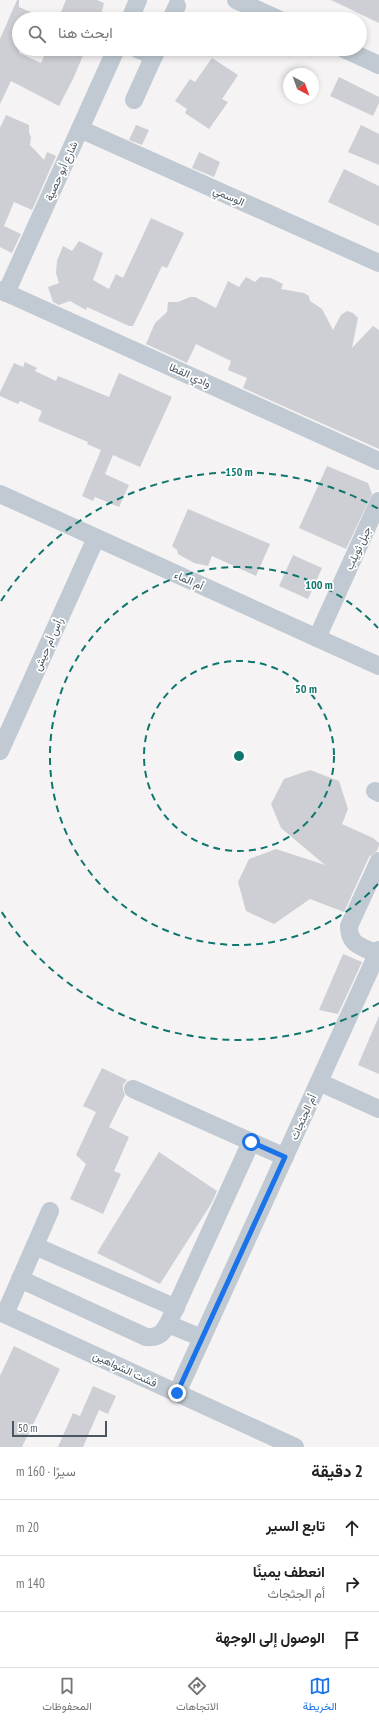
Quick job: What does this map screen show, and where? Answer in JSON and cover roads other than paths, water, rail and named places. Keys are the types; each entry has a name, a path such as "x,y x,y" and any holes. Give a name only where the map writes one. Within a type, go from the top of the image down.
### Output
{"street":[{"path":"133,12 138,0"},
{"path":"236,0 263,12"},
{"name":"شارع أبو حصية","path":"3,292 113,56"},
{"path":"134,100 155,56"},
{"path":"359,56 379,65"},
{"name":"الوسمي","path":"80,129 379,263"},
{"name":"وادي القطا","path":"3,292 379,460"},
{"name":"أم الماء","path":"0,494 379,666"},
{"name":"جبل ثويلب","path":"317,638 379,502"},
{"name":"رأس أم حيش","path":"0,751 96,538"},
{"path":"378,952 353,942 349,935 350,926 379,861"},
{"name":"أم الجثجاث","path":"177,1393 378,952"},
{"path":"319,1082 379,1108"},
{"path":"133,1089 285,1157"},
{"path":"20,1279 146,1337 155,1338 162,1334 176,1308 251,1142"},
{"path":"2,1313 20,1279 50,1211"},
{"path":"35,1246 176,1308"},
{"name":"فشت الشواهين","path":"2,1313 295,1447"},
{"path":"168,1324 202,1338"}]}
